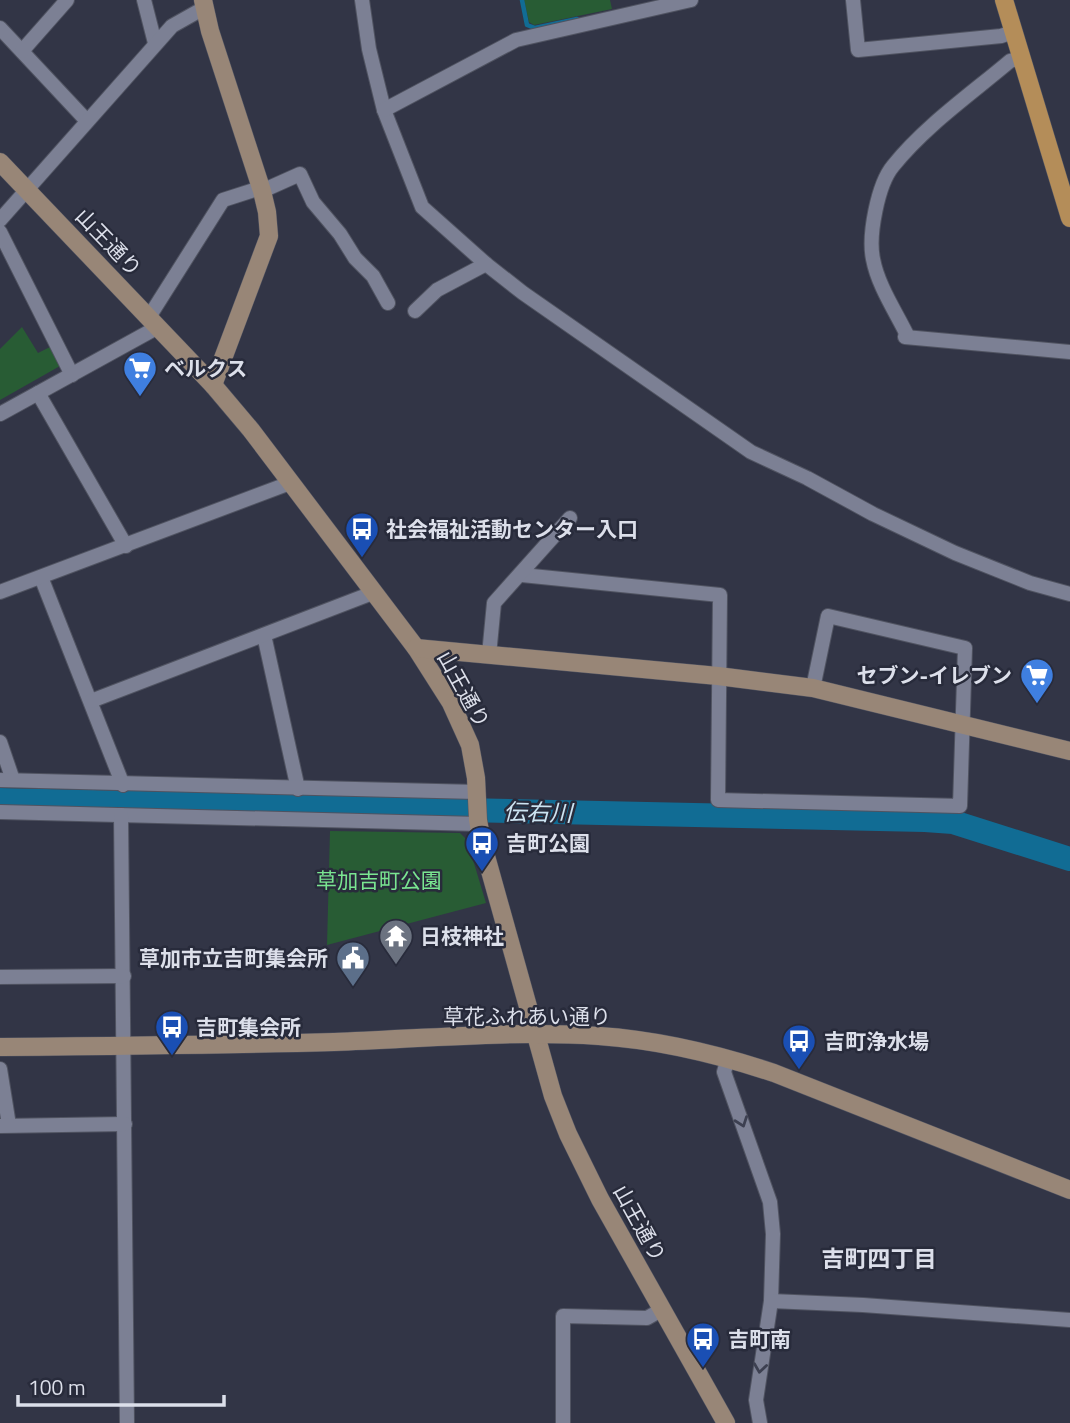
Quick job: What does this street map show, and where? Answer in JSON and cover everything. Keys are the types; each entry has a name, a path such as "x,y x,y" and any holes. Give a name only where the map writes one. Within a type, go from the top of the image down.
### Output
{"main road":[{"path":"1004,0 1070,218"}],"street":[{"path":"22,51 67,0"},
{"path":"144,0 155,43"},
{"path":"362,0 369,49 384,110 422,207 486,264 523,293 751,452 955,553 1030,583 1070,594"},
{"path":"384,110 516,40 691,0"},
{"path":"853,0 858,50 1001,36 1013,32"},
{"path":"0,220 155,43 172,26 204,4 261,190 267,212 269,236 214,385"},
{"path":"0,28 87,121"},
{"path":"1021,58 1010,61 937,123 892,167 886,177 872,227 871,248 878,277 906,337 1070,352"},
{"name":"山王通り","path":"0,162 214,385 251,430 416,648 461,724 474,762 478,822 553,1096 568,1134 600,1199 726,1423"},
{"path":"0,414 72,375 154,322 223,200 261,190 299,174 313,202 355,258 373,275 388,303"},
{"path":"0,232 72,375"},
{"path":"415,311 437,290 486,264"},
{"path":"38,393 126,545"},
{"path":"0,592 290,483"},
{"path":"489,655 494,603 522,575 570,518"},
{"path":"522,575 720,595 719,800 960,806 965,648 828,616 814,688"},
{"path":"41,577 122,785"},
{"path":"91,701 375,593"},
{"path":"264,635 298,789"},
{"path":"416,648 719,676 814,688 1070,751"},
{"path":"0,742 7,780 478,797"},
{"path":"0,812 478,822"},
{"path":"121,815 127,1423"},
{"path":"0,977 124,976"},
{"name":"草花ふれあい通り","path":"0,1047 537,1035 641,1040 728,1058 774,1073 1070,1190"},
{"path":"728,1058 723,1072 770,1202 771,1301 756,1399 760,1423"},
{"path":"0,1069 4,1126 125,1124"},
{"path":"771,1301 1070,1320"},
{"path":"563,1423 563,1316 647,1318 662,1310"}],"green space":[{"path":"524,0 610,0 612,9 534,25 529,22"},
{"path":"22,327 38,353 50,347 60,366 0,400 0,349"},
{"name":"草加吉町公園","path":"330,831 460,833 467,840 486,903 327,945"}],"waterway":[{"path":"522,0 527,25 535,28 577,19"},
{"name":"伝右川","path":"0,800 925,820 953,822 1070,859"}],"place":[{"name":"ベルクス","path":"140,398"},
{"name":"社会福祉活動センター入口","path":"362,559"},
{"name":"セブン-イレブン","path":"1037,705"},
{"name":"吉町公園","path":"482,873"},
{"name":"日枝神社","path":"396,966"},
{"name":"草加市立吉町集会所","path":"353,988"},
{"name":"吉町集会所","path":"172,1057"},
{"name":"吉町浄水場","path":"799,1071"},
{"name":"吉町南","path":"703,1369"}],"district":[{"name":"吉町四丁目","path":"879,1258"}]}
